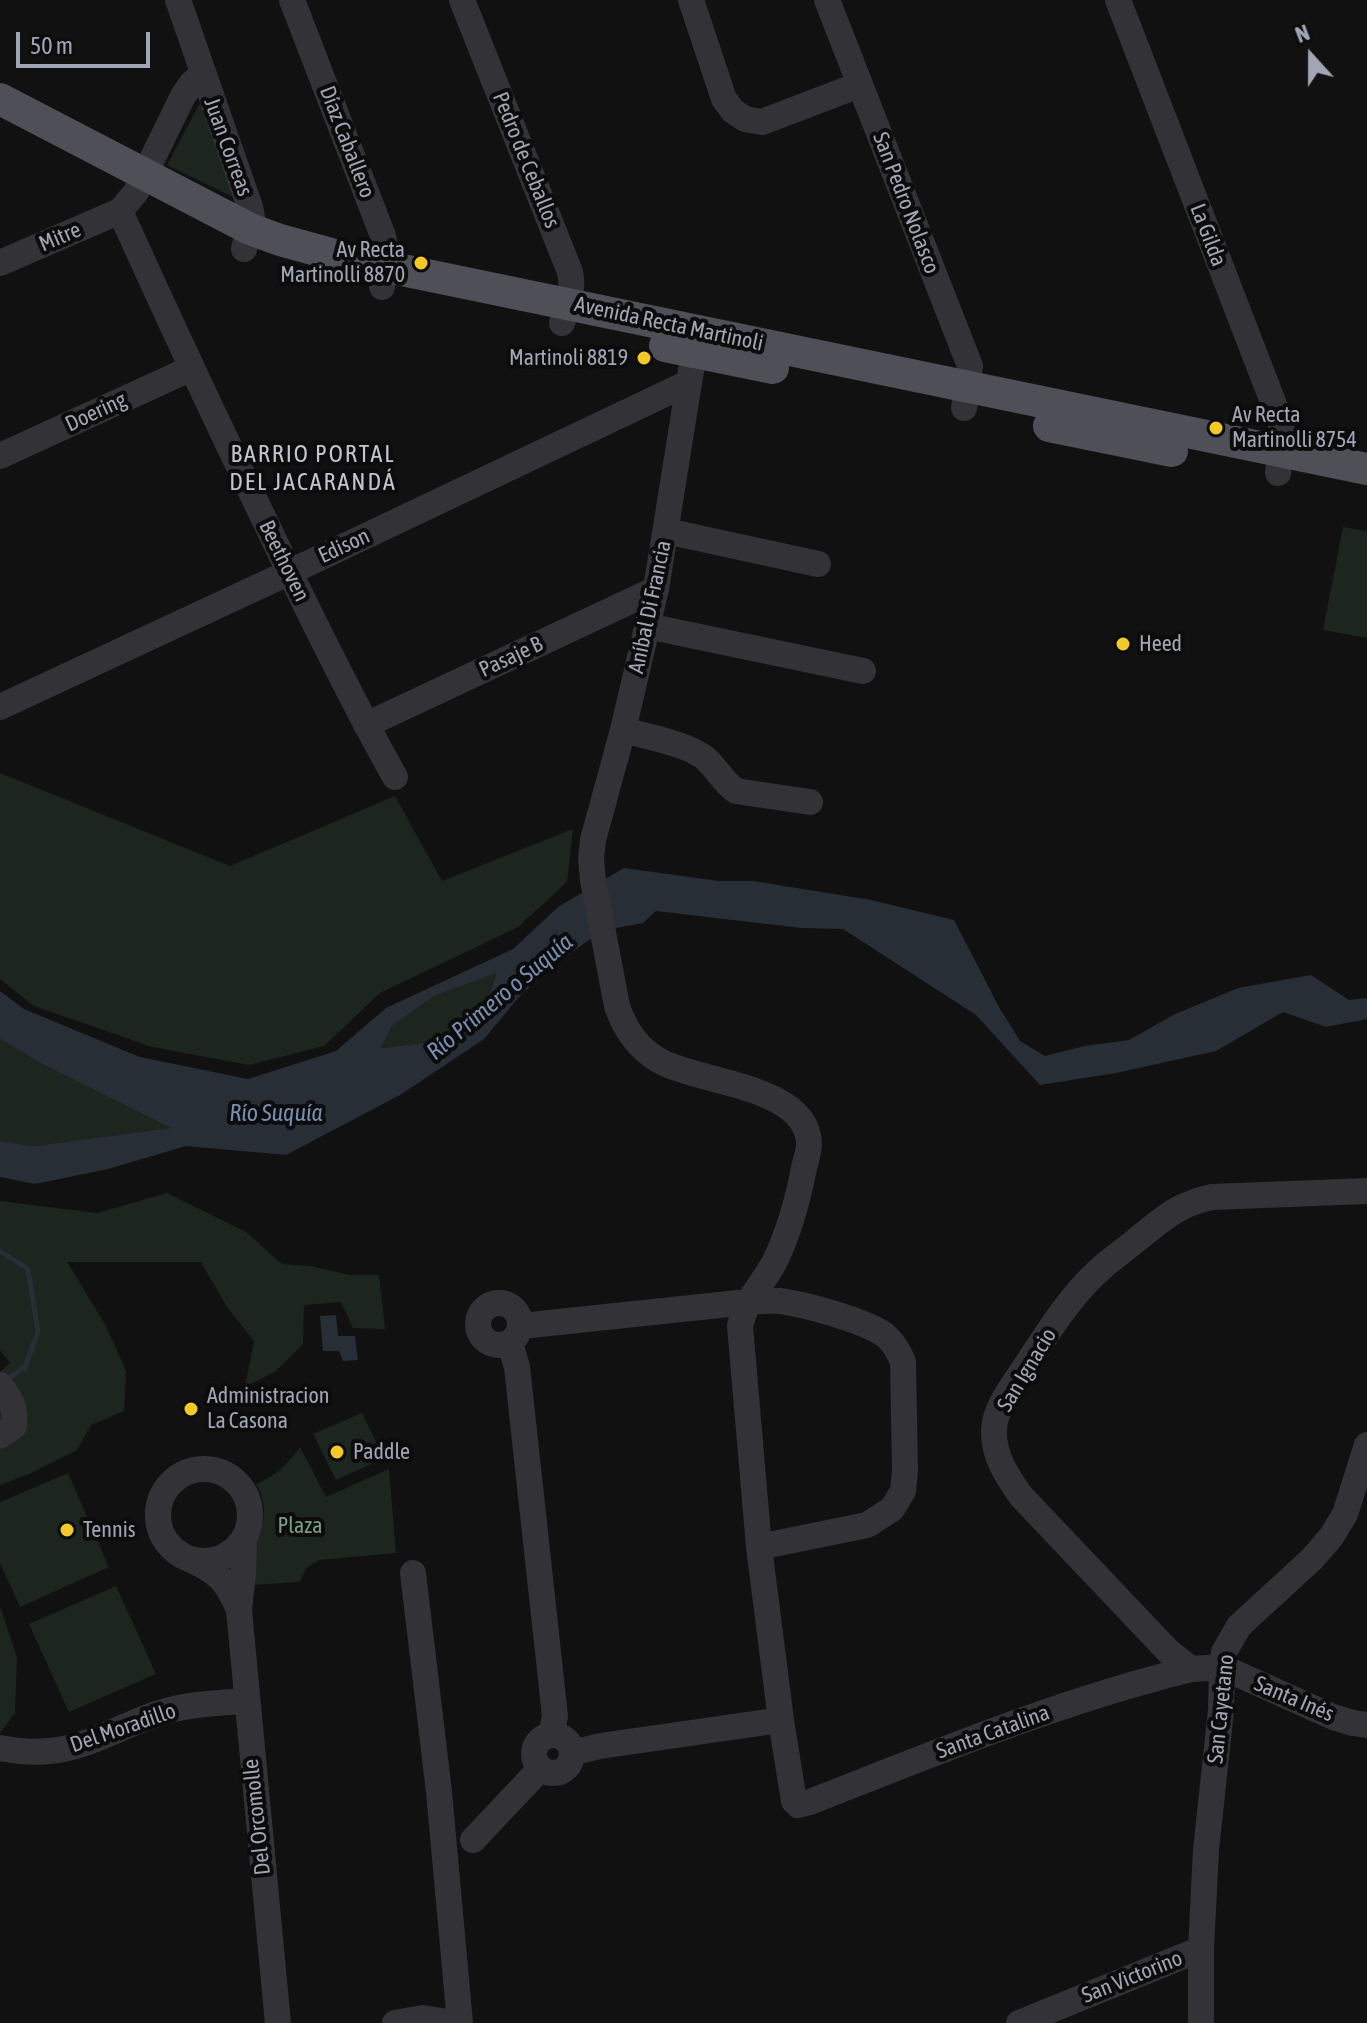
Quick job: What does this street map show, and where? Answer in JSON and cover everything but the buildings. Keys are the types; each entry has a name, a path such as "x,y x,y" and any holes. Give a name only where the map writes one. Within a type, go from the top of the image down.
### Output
{"main road":[{"name":"Avenida Recta Martinoli","path":"0,99 134,193"},
{"name":"Avenida Recta Martinoli","path":"0,123 134,193 247,239 287,265 384,277 565,313 693,355 966,398 1280,462 1367,491"},
{"name":"Avenida Recta Martinoli","path":"1280,462 1367,469"}],"street":[{"name":"Juan Correas","path":"178,0 250,207 252,217 247,239"},
{"name":"Díaz Caballero","path":"292,0 383,236 386,250 384,277"},
{"name":"Pedro de Ceballos","path":"462,0 570,272 572,280 565,313"},
{"path":"691,0 724,99 733,111 745,119 762,122 859,85"},
{"name":"San Pedro Nolasco","path":"827,0 970,366 966,398"},
{"name":"La Gilda","path":"1118,0 1280,420 1283,435 1280,462"},
{"path":"134,193 183,96 203,74"},
{"name":"Mitre","path":"0,263 134,193"},
{"name":"Beethoven","path":"134,193 192,368 290,572 395,777"},
{"name":"Aníbal Di Francia","path":"693,355 656,589 593,840 591,865 617,1006 622,1023 634,1039 660,1062 783,1103 797,1114 807,1130 809,1146 799,1196 774,1264 748,1302"},
{"name":"Edison","path":"0,707 290,572 693,355"},
{"name":"Doering","path":"0,456 192,368"},
{"path":"666,531 818,564"},
{"name":"Pasaje B","path":"366,725 656,589"},
{"path":"647,626 863,671"},
{"path":"623,730 695,752 706,759 736,791 810,802"},
{"name":"San Ignacio","path":"1191,1669 1168,1651 1032,1507 1004,1472 995,1449 994,1428 1002,1403 1045,1337 1095,1273 1177,1208 1212,1197 1367,1191"},
{"path":"551,1735 555,1716 515,1335 748,1302 775,1301 797,1304 877,1330 889,1338 903,1362 905,1470 903,1491 892,1509 867,1525 759,1547"},
{"path":"572,1753 600,1746 781,1720 759,1547 740,1326 748,1302"},
{"path":"0,1436 14,1426 15,1412 4,1390"},
{"name":"San Cayetano","path":"1201,2023 1206,1850 1224,1652 1239,1626 1312,1559 1338,1526 1345,1514 1367,1445"},
{"path":"189,1559 205,1561 220,1558 234,1550 244,1538 249,1524 250,1509 246,1495 225,1474 211,1469 182,1475 170,1484 158,1511 159,1526 165,1540 175,1551 222,1578 239,1610"},
{"name":"Del Orcomolle","path":"244,1538 239,1610 278,2023"},
{"path":"413,1573 439,1792 460,2023"},
{"path":"1191,1669 1222,1667"},
{"name":"Santa Inés","path":"1222,1667 1333,1717 1367,1725"},
{"name":"Santa Catalina","path":"781,1720 793,1797 798,1805 1014,1723 1137,1682 1191,1669"},
{"name":"Del Moradillo","path":"0,1748 51,1751 72,1747 183,1707 246,1701"},
{"path":"551,1735 568,1742 572,1753 569,1766 552,1774 540,1769 534,1758 536,1746 551,1735"},
{"path":"473,1840 540,1769"},
{"name":"San Victorino","path":"1019,2023 1201,1949"},
{"path":"395,2023 423,2018 453,2023"}],"green space":[{"path":"202,99 237,199 167,165"},
{"path":"1343,527 1367,531 1367,638 1323,630"},
{"path":"0,773 230,866 395,796 442,881 573,829 567,882 518,927 380,993 324,1046 249,1065 152,1047 34,1006 0,979"},
{"path":"496,972 489,997 440,1041 381,1048 392,1026 434,996"},
{"path":"0,1039 44,1065 173,1128 34,1146 0,1141"},
{"path":"167,1193 246,1232 282,1264 310,1266 350,1275 379,1275 385,1329 353,1328 341,1302 304,1305 303,1344 276,1371 245,1387 254,1341 227,1307 201,1262 67,1262 106,1326 126,1371 124,1411 91,1425 77,1450 0,1485 0,1372 10,1363 0,1350 0,1201 97,1213"},
{"path":"362,1413 384,1458 336,1480 313,1434"},
{"name":"Plaza","path":"300,1447 326,1497 389,1469 396,1553 319,1560 306,1568 300,1582 252,1585 255,1537 263,1523 264,1508 256,1484 281,1469"},
{"path":"68,1473 109,1567 20,1607 0,1563 0,1502"},
{"path":"116,1586 156,1674 69,1712 29,1624"},
{"path":"0,1606 17,1657 15,1713 0,1733"}],"water":[{"name":"Río Suquía","path":"624,868 719,881 753,881 871,900 954,920 1020,1041 1045,1056 1129,1040 1173,1015 1238,988 1311,975 1349,1000 1367,998 1367,1019 1326,1027 1283,1012 1216,1051 1116,1073 1040,1085 976,1015 843,929 801,928 656,911 643,923 601,931 548,970 518,998 484,1039 400,1095 286,1155 186,1146 108,1169 35,1184 0,1177 0,1141 34,1146 171,1128 44,1065 0,1039 0,991 24,1009 140,1057 248,1079 336,1051 386,1008 513,949 558,907","holes":["496,973 489,997 440,1041 381,1048 392,1026 434,996"]},
{"path":"336,1315 338,1336 355,1336 358,1360 343,1361 339,1351 323,1351 320,1316"}],"waterway":[{"path":"0,1251 28,1269 38,1332 25,1367 7,1380"}],"place":[{"name":"Av Recta Martinolli 8870","path":"421,263"},
{"name":"Martinoli 8819","path":"644,358"},
{"name":"Av Recta Martinolli 8754","path":"1216,428"},
{"name":"Heed","path":"1123,644"},
{"name":"Administracion La Casona","path":"191,1409"},
{"name":"Paddle","path":"337,1452"},
{"name":"Tennis","path":"67,1530"}],"district":[{"name":"BARRIO PORTAL DEL JACARANDÁ","path":"313,468"}],"water label":[{"name":"Río Primero o Suquía","path":"500,997"}]}
